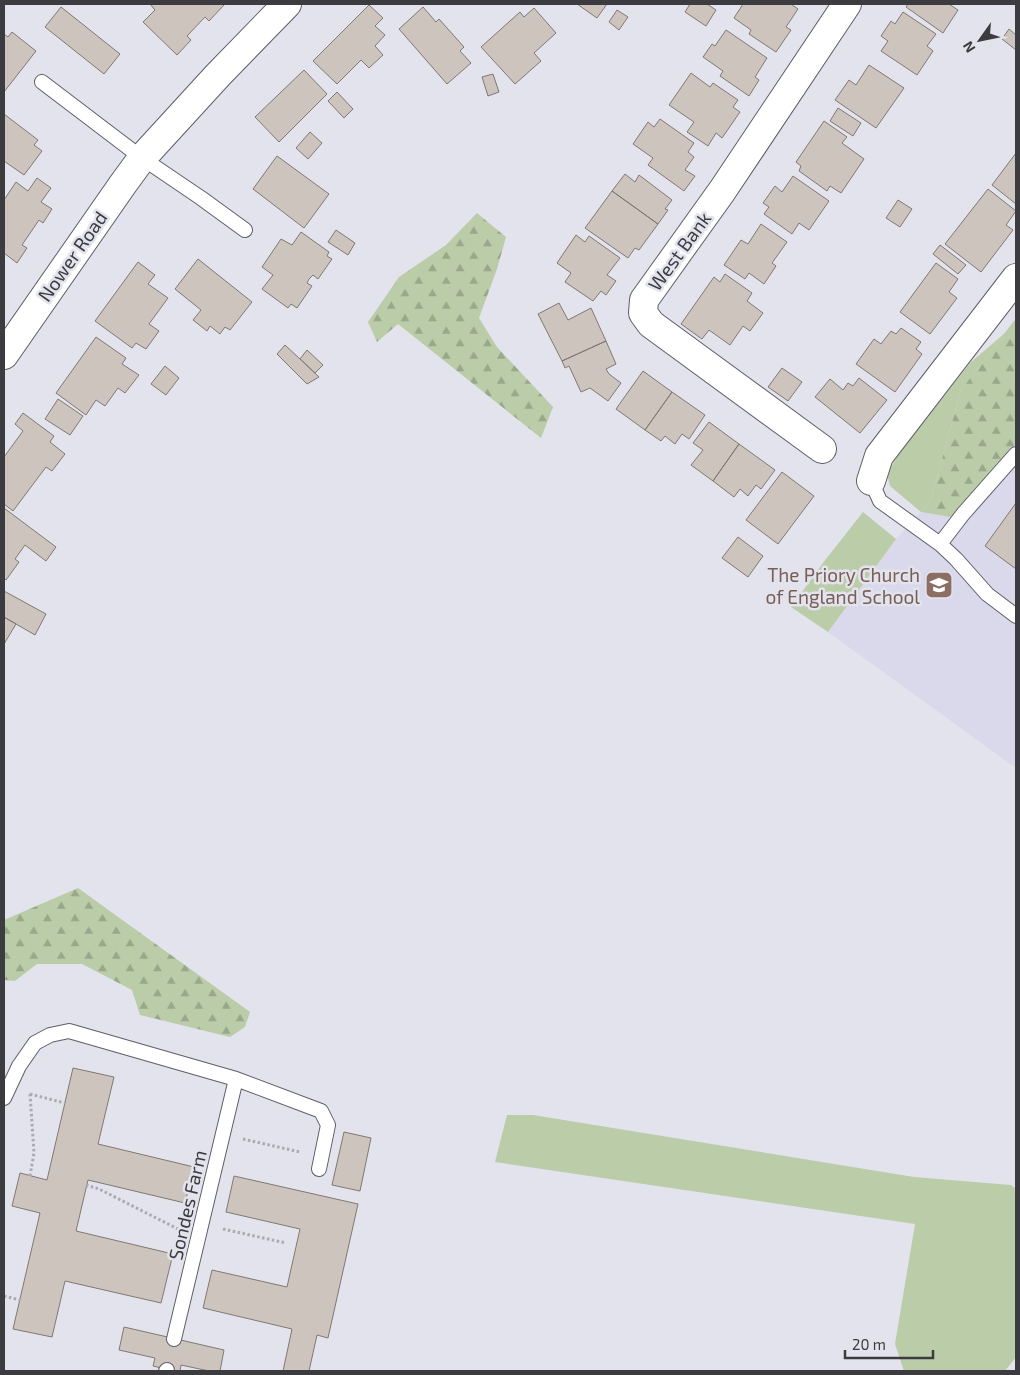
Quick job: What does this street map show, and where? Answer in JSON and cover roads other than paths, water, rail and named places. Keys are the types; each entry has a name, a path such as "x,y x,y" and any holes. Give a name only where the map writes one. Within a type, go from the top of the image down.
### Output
{"street":[{"name":"Nower Road","path":"4,355 142,158 286,4"},
{"name":"West Bank","path":"822,449 650,324 643,313 644,300 722,191 847,4"},
{"path":"871,481 879,456 1016,278"}],"lane":[{"path":"42,82 142,158 202,198 245,230"},
{"path":"940,544 963,514 1016,454"},
{"path":"871,481 880,501 940,544 987,594 1016,616"},
{"path":"6,1093 18,1066 35,1043 50,1035 69,1031 236,1079 321,1111 328,1125 321,1163"},
{"name":"Sondes Farm","path":"174,1339 236,1079"}],"place":[{"name":"The Priory Church of England School","path":"939,585"}]}
